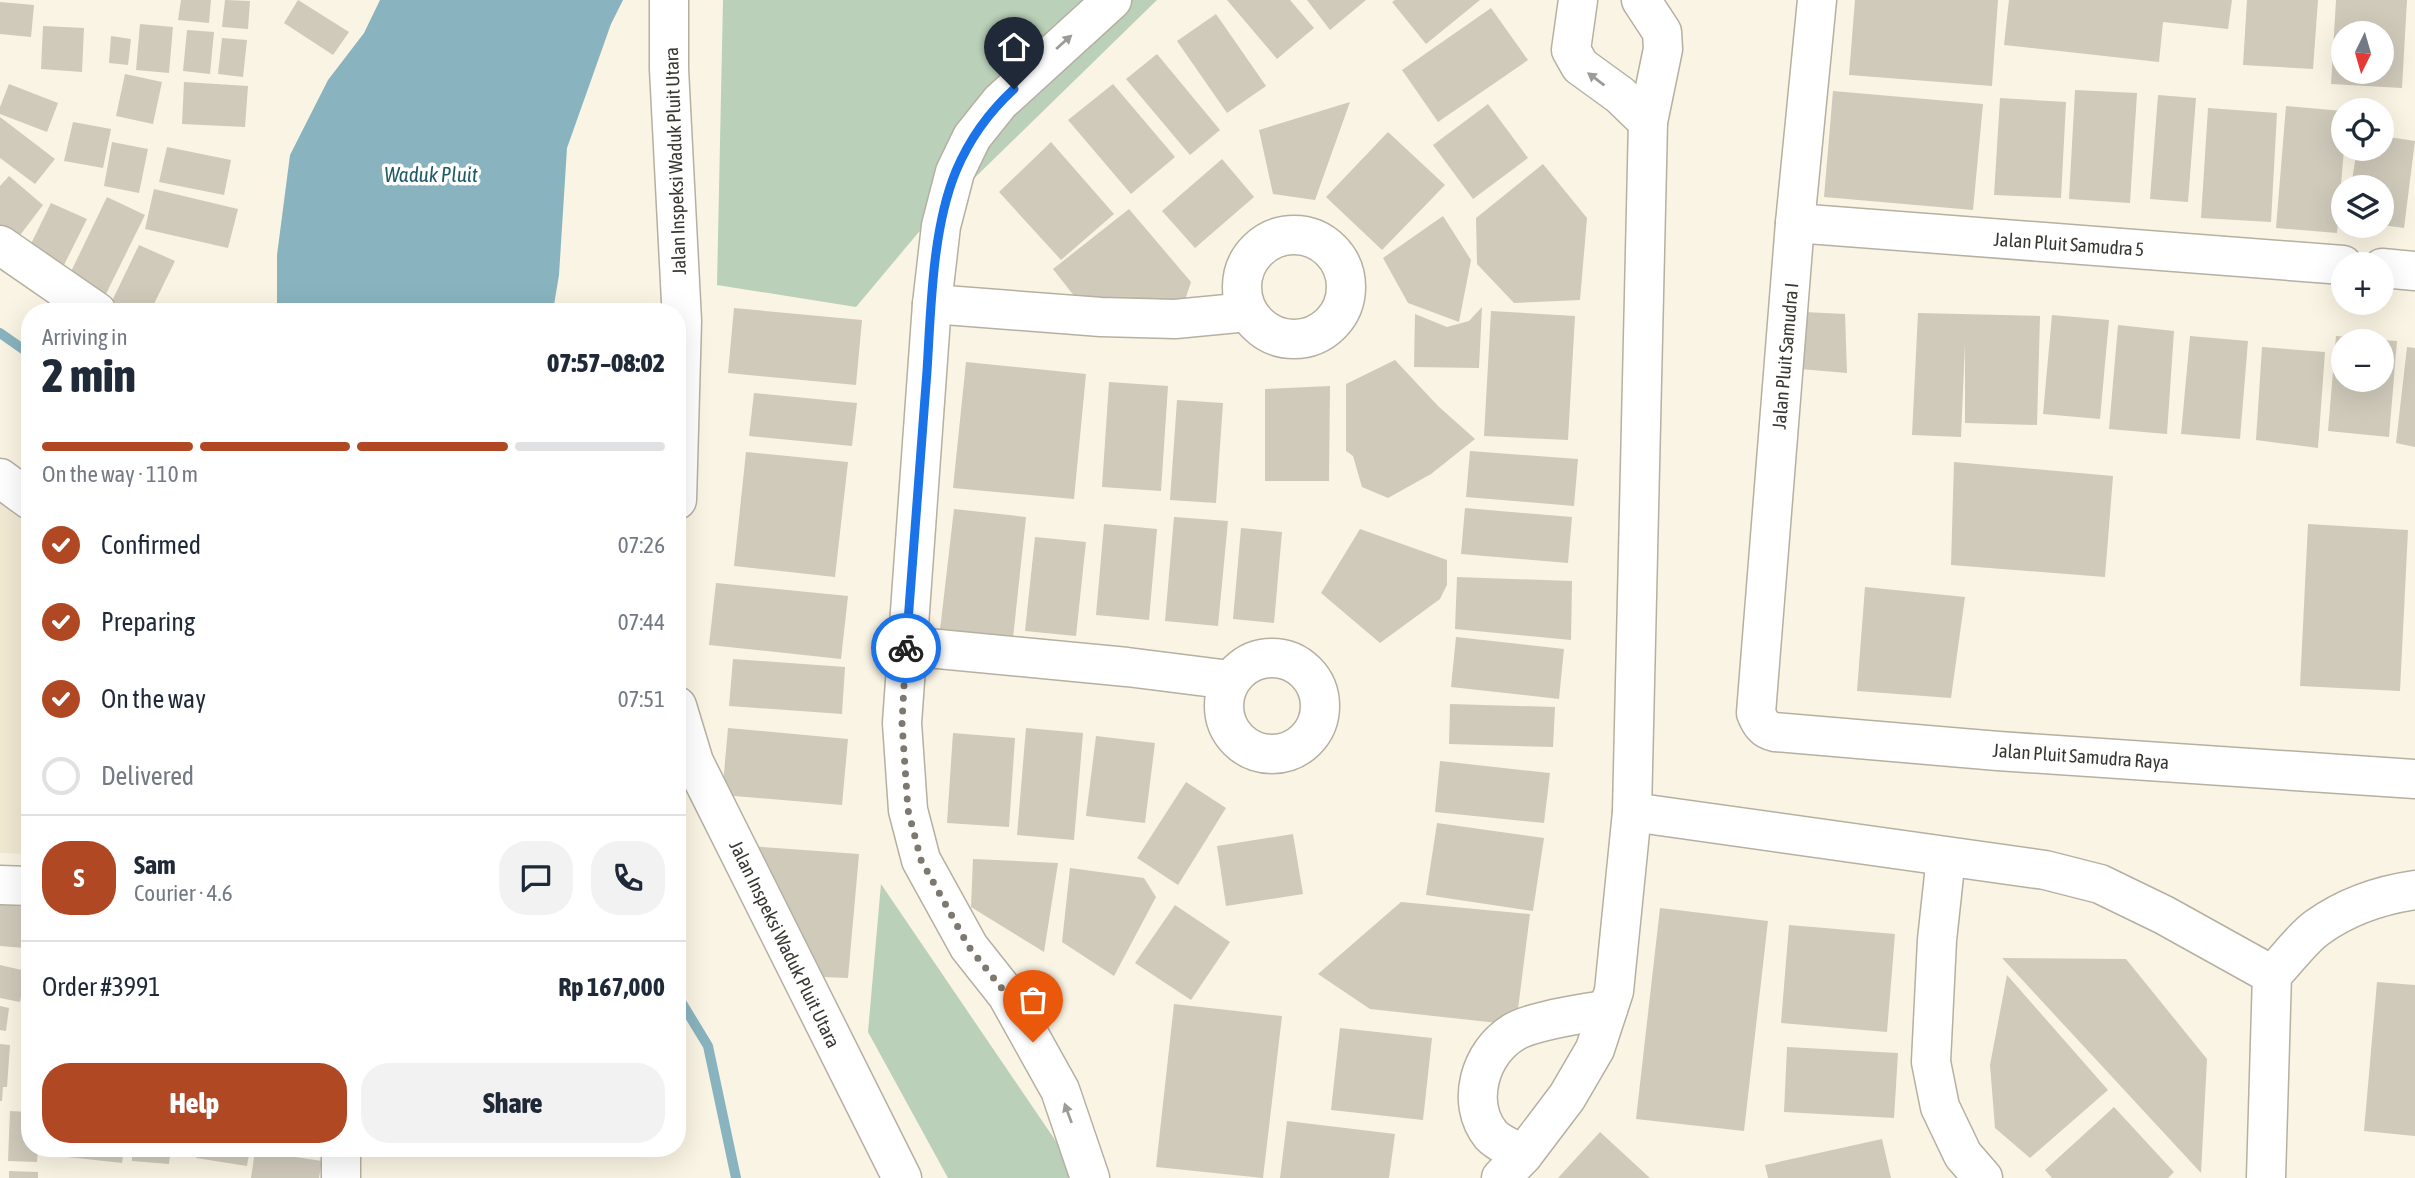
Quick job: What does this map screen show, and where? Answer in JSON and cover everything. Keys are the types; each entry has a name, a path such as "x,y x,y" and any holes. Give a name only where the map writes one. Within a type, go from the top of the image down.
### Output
{"street":[{"name":"Jalan Inspeksi Waduk Pluit Utara","path":"669,0 678,303"},
{"path":"1090,1178 1060,1090 1007,995 969,947 921,860 908,810 902,723 932,304 941,226 955,172 972,137 1000,102 1112,0"},
{"path":"1578,0 1571,50 1580,66 1620,95 1648,122"},
{"path":"1608,1009 1514,1031 1492,1051 1476,1096 1480,1116 1512,1167 1574,1085 1595,1049 1614,991 1632,812 1648,122 1663,48 1662,32 1642,0"},
{"name":"Jalan Pluit Samudra I","path":"1756,713 1817,0"},
{"name":"Jalan Pluit Samudra 5","path":"1796,223 2331,264"},
{"path":"0,245 84,303"},
{"path":"2394,269 2415,271"},
{"path":"932,304 1101,317 1175,319 1248,312"},
{"path":"0,478 21,493"},
{"path":"906,646 1230,680"},
{"name":"Jalan Pluit Samudra Raya","path":"1756,713 1762,725 1775,732 1998,751 2415,779"},
{"name":"Jalan Inspeksi Waduk Pluit Utara","path":"686,736 694,762 902,1178"},
{"path":"1632,812 2045,870 2099,884 2164,915 2272,975"},
{"path":"1947,857 1937,940 1931,1062 1940,1107 1963,1155 1983,1178"},
{"path":"0,885 21,886"},
{"path":"2266,1178 2272,975 2316,928 2351,908 2394,893 2415,890"},
{"path":"341,1157 341,1178"}],"shaded area":[{"path":"0,503 21,520 21,854 0,853"}],"green space":[{"path":"723,0 1157,0 918,233 856,307 717,285"},
{"path":"881,884 1068,1159 1069,1178 948,1178 868,1032"}],"water":[{"name":"Waduk Pluit","path":"380,0 623,0 611,24 567,148 559,275 554,303 277,303 277,255 290,155 328,80 364,33"}],"building":[{"path":"181,0 211,0 209,23 178,20"},
{"path":"225,0 250,1 248,29 222,27"},
{"path":"298,0 349,32 333,55 284,23"},
{"path":"1227,0 1290,0 1314,28 1277,59"},
{"path":"1307,0 1366,0 1330,30"},
{"path":"1480,0 1426,44 1392,2"},
{"path":"1855,0 1998,0 1992,86 1849,75"},
{"path":"2009,0 2232,0 2228,29 2163,22 2159,62 2004,45"},
{"path":"2247,0 2318,0 2313,69 2243,65"},
{"path":"2336,0 2407,0 2402,88 2331,84 2394,84 2394,21 2335,21"},
{"path":"0,2 34,5 31,37 0,34"},
{"path":"1491,8 1528,60 1438,122 1402,70"},
{"path":"1216,14 1266,86 1227,113 1177,41"},
{"path":"140,24 173,27 169,73 136,70"},
{"path":"43,26 84,28 82,72 41,69"},
{"path":"187,30 214,32 210,74 183,71"},
{"path":"111,36 131,39 128,65 109,63"},
{"path":"222,38 247,40 243,77 218,74"},
{"path":"1157,54 1220,130 1190,155 1126,79"},
{"path":"125,74 162,82 153,124 116,116"},
{"path":"184,82 248,86 245,127 182,124"},
{"path":"9,84 58,103 47,132 0,114"},
{"path":"1113,84 1175,157 1131,194 1068,120"},
{"path":"2075,90 2137,93 2130,203 2069,199"},
{"path":"1833,91 1983,104 1973,210 1824,197"},
{"path":"2158,95 2196,98 2188,202 2150,199"},
{"path":"2000,98 2066,102 2061,198 1994,195"},
{"path":"1350,102 1315,200 1273,194 1259,130"},
{"path":"1488,104 1528,158 1473,199 1433,145"},
{"path":"2286,106 2331,110 2331,161 2343,161 2342,175 2331,175 2331,233 2276,228"},
{"path":"2208,108 2277,113 2271,222 2201,218"},
{"path":"0,117 55,159 35,184 0,158"},
{"path":"73,122 111,129 103,168 64,161"},
{"path":"1388,132 1445,185 1382,250 1326,197"},
{"path":"2394,138 2415,141 2404,228 2394,227 2394,175 2353,175 2355,161 2394,161"},
{"path":"112,142 148,149 139,193 104,186"},
{"path":"1051,142 1114,214 1061,260 999,192"},
{"path":"167,147 231,160 224,195 159,182"},
{"path":"1222,159 1254,197 1195,248 1162,211"},
{"path":"1543,164 1587,218 1580,300 1514,303 1477,264 1476,218"},
{"path":"9,176 43,205 11,247 0,238 0,186"},
{"path":"154,189 238,209 228,248 145,229"},
{"path":"107,197 145,215 102,302 65,284"},
{"path":"51,203 87,219 61,271 26,254"},
{"path":"1129,209 1191,282 1185,300 1082,306 1053,269"},
{"path":"1443,216 1471,260 1459,322 1408,303 1383,258"},
{"path":"139,245 175,261 154,303 112,301"},
{"path":"1482,307 1479,368 1414,367 1415,314 1447,327 1469,321"},
{"path":"734,308 862,320 856,385 728,373"},
{"path":"1491,311 1575,316 1568,440 1484,436"},
{"path":"1804,312 1845,314 1847,373 1800,369"},
{"path":"1918,313 2040,316 2037,425 1965,423 1965,344 1961,437 1912,435"},
{"path":"2052,315 2109,320 2100,419 2043,414"},
{"path":"2118,325 2174,331 2167,434 2109,429"},
{"path":"2190,336 2248,341 2240,439 2181,434"},
{"path":"2394,341 2397,341 2394,377"},
{"path":"2262,347 2325,352 2318,448 2256,440"},
{"path":"2407,347 2415,348 2415,447 2396,443"},
{"path":"1395,360 1438,406 1475,439 1431,474 1388,498 1362,487 1353,456 1346,451 1346,384"},
{"path":"966,362 1086,374 1074,499 953,488"},
{"path":"1109,382 1168,386 1161,491 1102,487"},
{"path":"1330,386 1329,481 1265,481 1265,389"},
{"path":"2331,392 2393,392 2389,437 2328,431"},
{"path":"754,393 857,403 852,446 749,436"},
{"path":"1177,400 1223,403 1216,503 1170,500"},
{"path":"1470,451 1578,459 1574,506 1466,497"},
{"path":"746,452 848,462 835,577 734,566"},
{"path":"1954,462 2113,476 2105,577 1951,565"},
{"path":"1465,508 1572,517 1568,563 1461,554"},
{"path":"954,509 1026,517 1013,638 940,630"},
{"path":"1174,517 1228,521 1218,626 1165,621"},
{"path":"1104,524 1157,529 1149,620 1096,615"},
{"path":"2308,524 2408,530 2400,691 2300,686"},
{"path":"1241,528 1282,532 1274,623 1233,619"},
{"path":"1360,529 1447,560 1447,585 1440,599 1380,643 1321,593"},
{"path":"1035,537 1086,542 1076,636 1025,631"},
{"path":"1457,577 1572,581 1571,640 1455,629"},
{"path":"716,583 848,596 841,659 709,645"},
{"path":"1865,587 1965,597 1951,698 1857,691"},
{"path":"1456,637 1564,649 1559,699 1451,687"},
{"path":"733,659 845,667 842,714 729,706"},
{"path":"1450,704 1555,707 1553,747 1449,744"},
{"path":"728,728 848,739 842,805 722,795"},
{"path":"1026,728 1083,733 1074,840 1017,835"},
{"path":"953,733 1015,738 1009,827 947,823"},
{"path":"1096,736 1155,743 1145,823 1086,816"},
{"path":"1440,761 1550,773 1544,823 1435,812"},
{"path":"1186,782 1226,808 1178,885 1137,858"},
{"path":"1437,823 1544,838 1533,911 1426,895"},
{"path":"1293,834 1303,894 1226,906 1217,846"},
{"path":"749,846 859,854 848,978 823,977"},
{"path":"973,859 1058,863 1044,952 971,907"},
{"path":"1070,868 1144,878 1156,897 1114,976 1062,942"},
{"path":"0,889 21,890 21,948 0,946"},
{"path":"1401,902 1530,914 1516,1025 1370,1009 1318,974"},
{"path":"1175,905 1230,942 1191,1000 1135,963"},
{"path":"1660,908 1768,921 1744,1131 1636,1119"},
{"path":"1789,925 1895,934 1887,1032 1781,1023"},
{"path":"2002,958 2126,959 2207,1059 2201,1173"},
{"path":"0,965 21,970 20,1002 0,998"},
{"path":"2007,975 2108,1090 2030,1158 1995,1128 1990,1065"},
{"path":"2377,982 2415,985 2415,1136 2364,1131"},
{"path":"1174,1004 1282,1016 1263,1178 1156,1167"},
{"path":"0,1006 9,1008 6,1031 0,1030"},
{"path":"1340,1028 1432,1038 1423,1120 1331,1110"},
{"path":"0,1044 10,1045 7,1087 3,1087 2,1101 0,1101"},
{"path":"1787,1047 1898,1053 1894,1118 1784,1112"},
{"path":"2114,1107 2174,1172 2168,1178 2052,1178 2045,1170"},
{"path":"10,1111 21,1112 21,1157 37,1157 37,1162 8,1161"},
{"path":"1287,1121 1395,1134 1389,1178 1280,1178"},
{"path":"1600,1132 1650,1178 1558,1178"},
{"path":"1882,1139 1891,1178 1768,1178 1765,1165"},
{"path":"67,1157 123,1157 122,1163"},
{"path":"132,1157 170,1157 169,1164 132,1161"},
{"path":"196,1157 248,1157 247,1166"},
{"path":"254,1157 295,1157 322,1161 319,1178 251,1178"},
{"path":"9,1171 38,1172 38,1178 9,1178"}],"waterway":[{"path":"0,333 21,348"},
{"path":"686,1010 708,1046 736,1178"}],"way so far":[{"path":"906,648 902,723 908,810 921,860 969,947 1007,995 1033,1042"}],"route":[{"path":"906,648 932,304 941,226 955,172 972,137 1014,89"}]}
